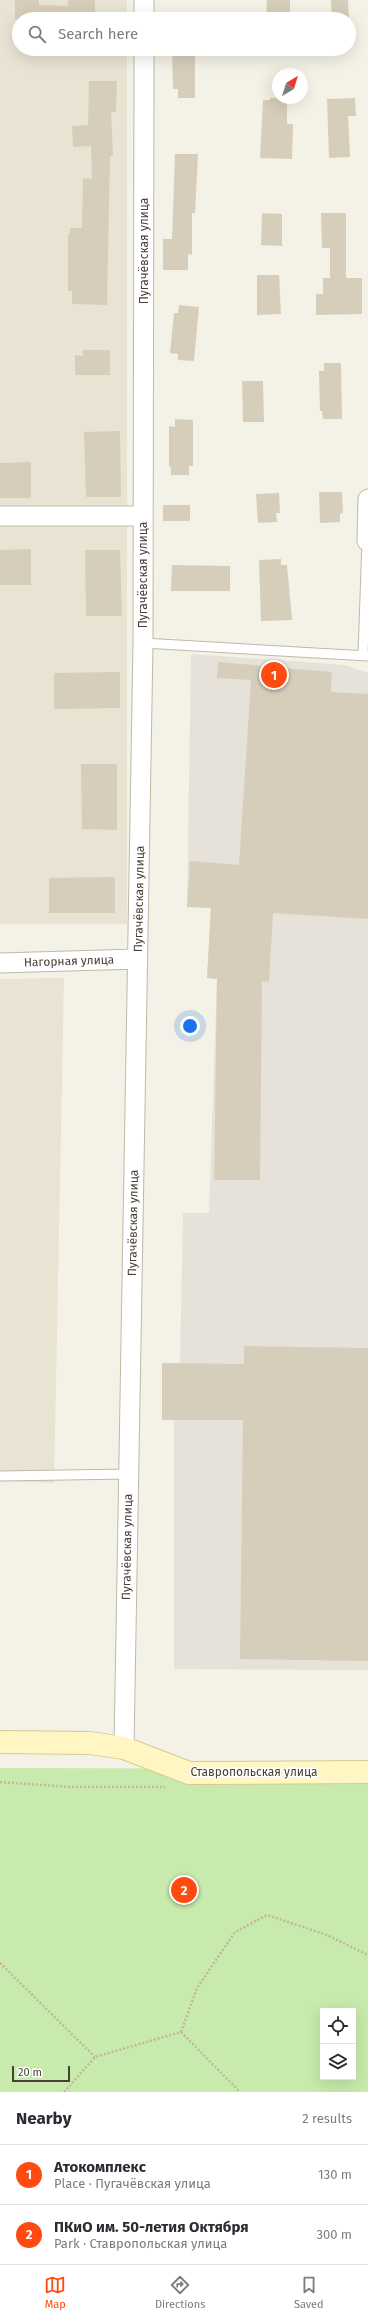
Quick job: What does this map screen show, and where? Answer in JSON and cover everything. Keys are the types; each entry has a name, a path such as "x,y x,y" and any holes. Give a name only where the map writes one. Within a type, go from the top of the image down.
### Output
{"street":[{"path":"144,0 144,12"},
{"name":"Пугачёвская улица","path":"124,1748 143,643 144,56"},
{"path":"367,541 368,499"},
{"path":"0,516 143,516"},
{"name":"Нагорная улица","path":"0,963 138,959"},
{"name":"Ставропольская улица","path":"0,1742 90,1743 124,1748 189,1773 368,1772"}],"lane":[{"path":"143,643 365,655 367,541"},
{"path":"0,1476 129,1474"}],"path":[{"path":"181,2032 197,1988 235,1932 267,1915 327,1935 368,1955"},
{"path":"0,1963 95,2057"},
{"path":"64,2092 95,2057 181,2032"},
{"path":"181,2032 240,2092"}],"shaded area":[{"path":"0,0 127,0 127,12 12,12 12,56 127,56 127,924 0,924"},
{"path":"191,654 345,665 368,673 368,1670 174,1669 174,1420 162,1420 162,1363 180,1363 183,1213 209,1213 217,979 207,978 211,908 187,907"},
{"path":"64,978 54,1483 0,1481 0,979"}],"green space":[{"path":"0,1768 368,1769 368,2092 0,2092"}],"building":[{"path":"15,0 39,0 39,5 68,6 68,0 95,0 95,12 15,12"},
{"path":"267,0 290,0 290,12 266,12"},
{"path":"331,0 348,0 349,12 332,12"},
{"path":"172,56 195,56 195,98 178,98 178,89 173,89"},
{"path":"89,81 117,81 116,112 111,112 113,156 110,156 107,305 72,304 72,291 68,291 68,234 70,233 70,228 82,228 83,178 92,179 91,146 73,147 72,126 88,125"},
{"path":"270,98 272,98 272,104 287,104 287,124 293,124 292,159 260,158 263,100 270,100"},
{"path":"355,98 356,116 348,116 350,157 329,158 327,99"},
{"path":"175,154 198,154 195,213 192,213 192,255 188,254 188,270 163,270 163,239 172,239"},
{"path":"262,213 282,214 282,246 261,245"},
{"path":"321,213 346,213 346,278 362,278 362,314 316,315 316,294 323,294 323,278 330,278 330,248 322,248"},
{"path":"257,275 279,275 281,314 257,315"},
{"path":"179,305 199,307 194,361 178,360 178,354 170,353 174,313 178,313"},
{"path":"83,350 110,350 110,375 75,375 75,355 83,356"},
{"path":"324,363 341,363 342,419 323,419 322,411 320,411 319,371 324,371"},
{"path":"242,381 263,381 264,422 243,422"},
{"path":"175,419 193,420 193,466 189,466 189,475 171,475 171,467 169,467 169,426 175,427"},
{"path":"120,431 121,497 86,497 84,432"},
{"path":"31,462 31,498 0,498 0,463"},
{"path":"319,492 342,492 343,513 340,514 340,522 320,523"},
{"path":"279,493 280,513 276,513 277,522 258,523 256,494"},
{"path":"163,505 190,505 190,521 163,521"},
{"path":"31,549 31,585 0,585 0,550"},
{"path":"85,550 120,550 122,616 86,616"},
{"path":"281,559 281,565 287,565 292,620 261,621 259,560"},
{"path":"172,565 230,566 230,591 171,591"},
{"path":"218,662 332,672 331,692 368,694 368,919 273,913 269,982 262,981 260,1180 214,1180 217,979 207,978 211,908 187,907 190,861 239,865 251,680 217,678"},
{"path":"120,672 120,708 54,709 54,673"},
{"path":"81,764 117,764 117,830 82,829"},
{"path":"115,877 115,913 49,913 49,878"},
{"path":"244,1346 368,1348 368,1661 240,1659 243,1420 162,1420 162,1363 244,1364"}],"place":[{"name":"Атокомплекс","path":"274,675"},
{"name":"ПКиО им. 50-летия Октября","path":"184,1890"}]}
